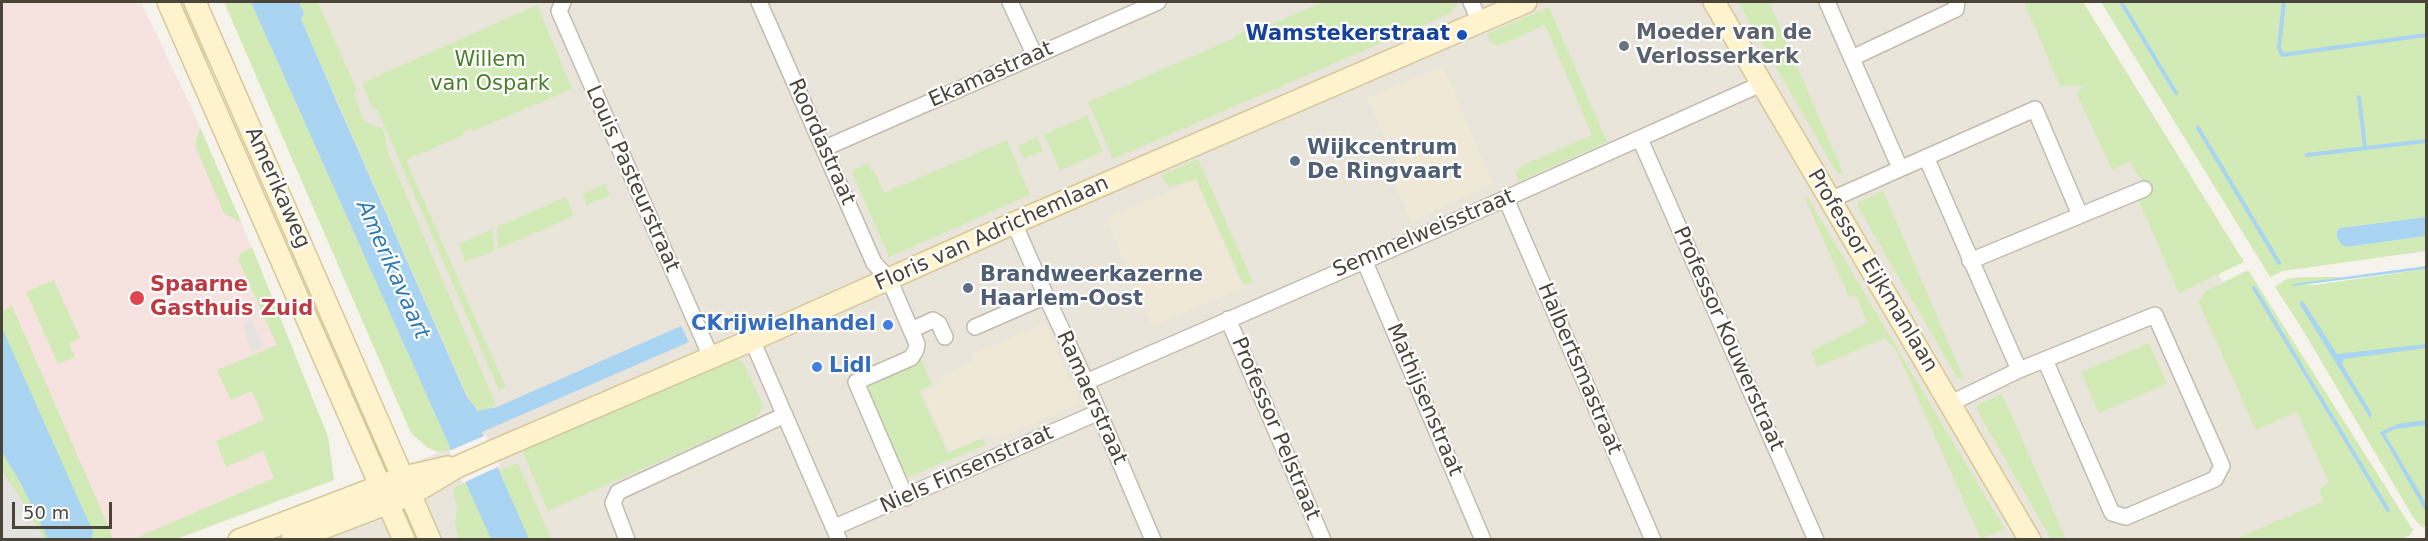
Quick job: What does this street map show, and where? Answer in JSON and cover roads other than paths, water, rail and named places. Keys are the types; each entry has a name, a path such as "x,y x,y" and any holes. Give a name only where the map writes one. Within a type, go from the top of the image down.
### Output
{"street":[{"name":"Amerikaweg","path":"168,2 404,540"},
{"name":"Amerikaweg","path":"195,2 430,540"},
{"name":"Louis Pasteurstraat","path":"563,2 558,11 711,357"},
{"name":"Roordastraat","path":"759,2 825,148 873,263 889,279 911,330"},
{"path":"1010,2 1035,56"},
{"name":"Ekamastraat","path":"825,148 1158,2"},
{"path":"1471,2 1480,22"},
{"name":"Floris van Adrichemlaan","path":"384,495 408,486 444,467 457,466 752,340 1014,223 1526,2"},
{"name":"Professor Eijkmanlaan","path":"1714,2 1951,403 2027,538"},
{"path":"1827,2 1900,168"},
{"path":"1852,58 1956,9 1957,2"},
{"name":"Semmelweisstraat","path":"1086,382 1506,199 1761,84"},
{"path":"1830,200 2035,109 2080,215"},
{"name":"Professor Kouwerstraat","path":"1640,139 1816,540"},
{"path":"1926,157 2019,370"},
{"path":"1970,261 2144,189"},
{"name":"Halbertsmastraat","path":"1506,199 1653,540"},
{"name":"Ramaerstraat","path":"1014,223 1099,412 1147,538"},
{"name":"Mathijsenstraat","path":"1364,260 1483,540"},
{"path":"975,327 1046,296"},
{"path":"1951,403 2019,370 2155,315 2222,466 2215,479 2126,517 2112,513 2045,360"},
{"path":"906,498 856,382 911,358 917,344 911,330 933,320 939,324 945,337"},
{"name":"Professor Pelstraat","path":"1228,320 1323,540"},
{"path":"752,340 837,534"},
{"name":"Niels Finsenstraat","path":"837,534 906,498 1099,412"},
{"path":"627,540 613,503 618,492 785,415"},
{"path":"239,540 384,495"},
{"path":"292,540 384,495"}],"water":[{"name":"Amerikavaart","path":"251,2 299,2 304,14 301,19 339,107 467,397 478,411 497,407 681,326 689,342 482,432 529,539 491,539"},
{"path":"2426,217 2426,236 2347,247 2337,238 2337,231 2340,228"},
{"path":"2426,266 2426,269 2293,286 2293,284"},
{"path":"2303,301 2337,354 2426,344 2426,348 2344,359 2342,364 2372,414 2370,418 2299,303"},
{"path":"2,328 93,532 92,538 48,539 20,482 2,452"},
{"path":"2426,420 2426,425 2395,429 2385,434 2426,503 2426,512 2380,432 2398,424"}],"waterway":[{"path":"2121,2 2176,93"},
{"path":"2284,2 2279,47 2282,55 2426,35"},
{"path":"2359,97 2365,148"},
{"path":"2198,128 2279,263"},
{"path":"2307,155 2426,141"},
{"path":"2254,288 2388,510"}],"place":[{"name":"Wamstekerstraat","path":"1462,35"},
{"name":"Moeder van de Verlosserkerk","path":"1624,46"},
{"name":"Wijkcentrum De Ringvaart","path":"1295,161"},
{"name":"Brandweerkazerne Haarlem-Oost","path":"968,288"},
{"name":"Spaarne Gasthuis Zuid","path":"137,298"},
{"name":"CKrijwielhandel","path":"888,325"},
{"name":"Lidl","path":"817,367"}],"park label":[{"name":"Willem van Ospark","path":"490,73"}]}
